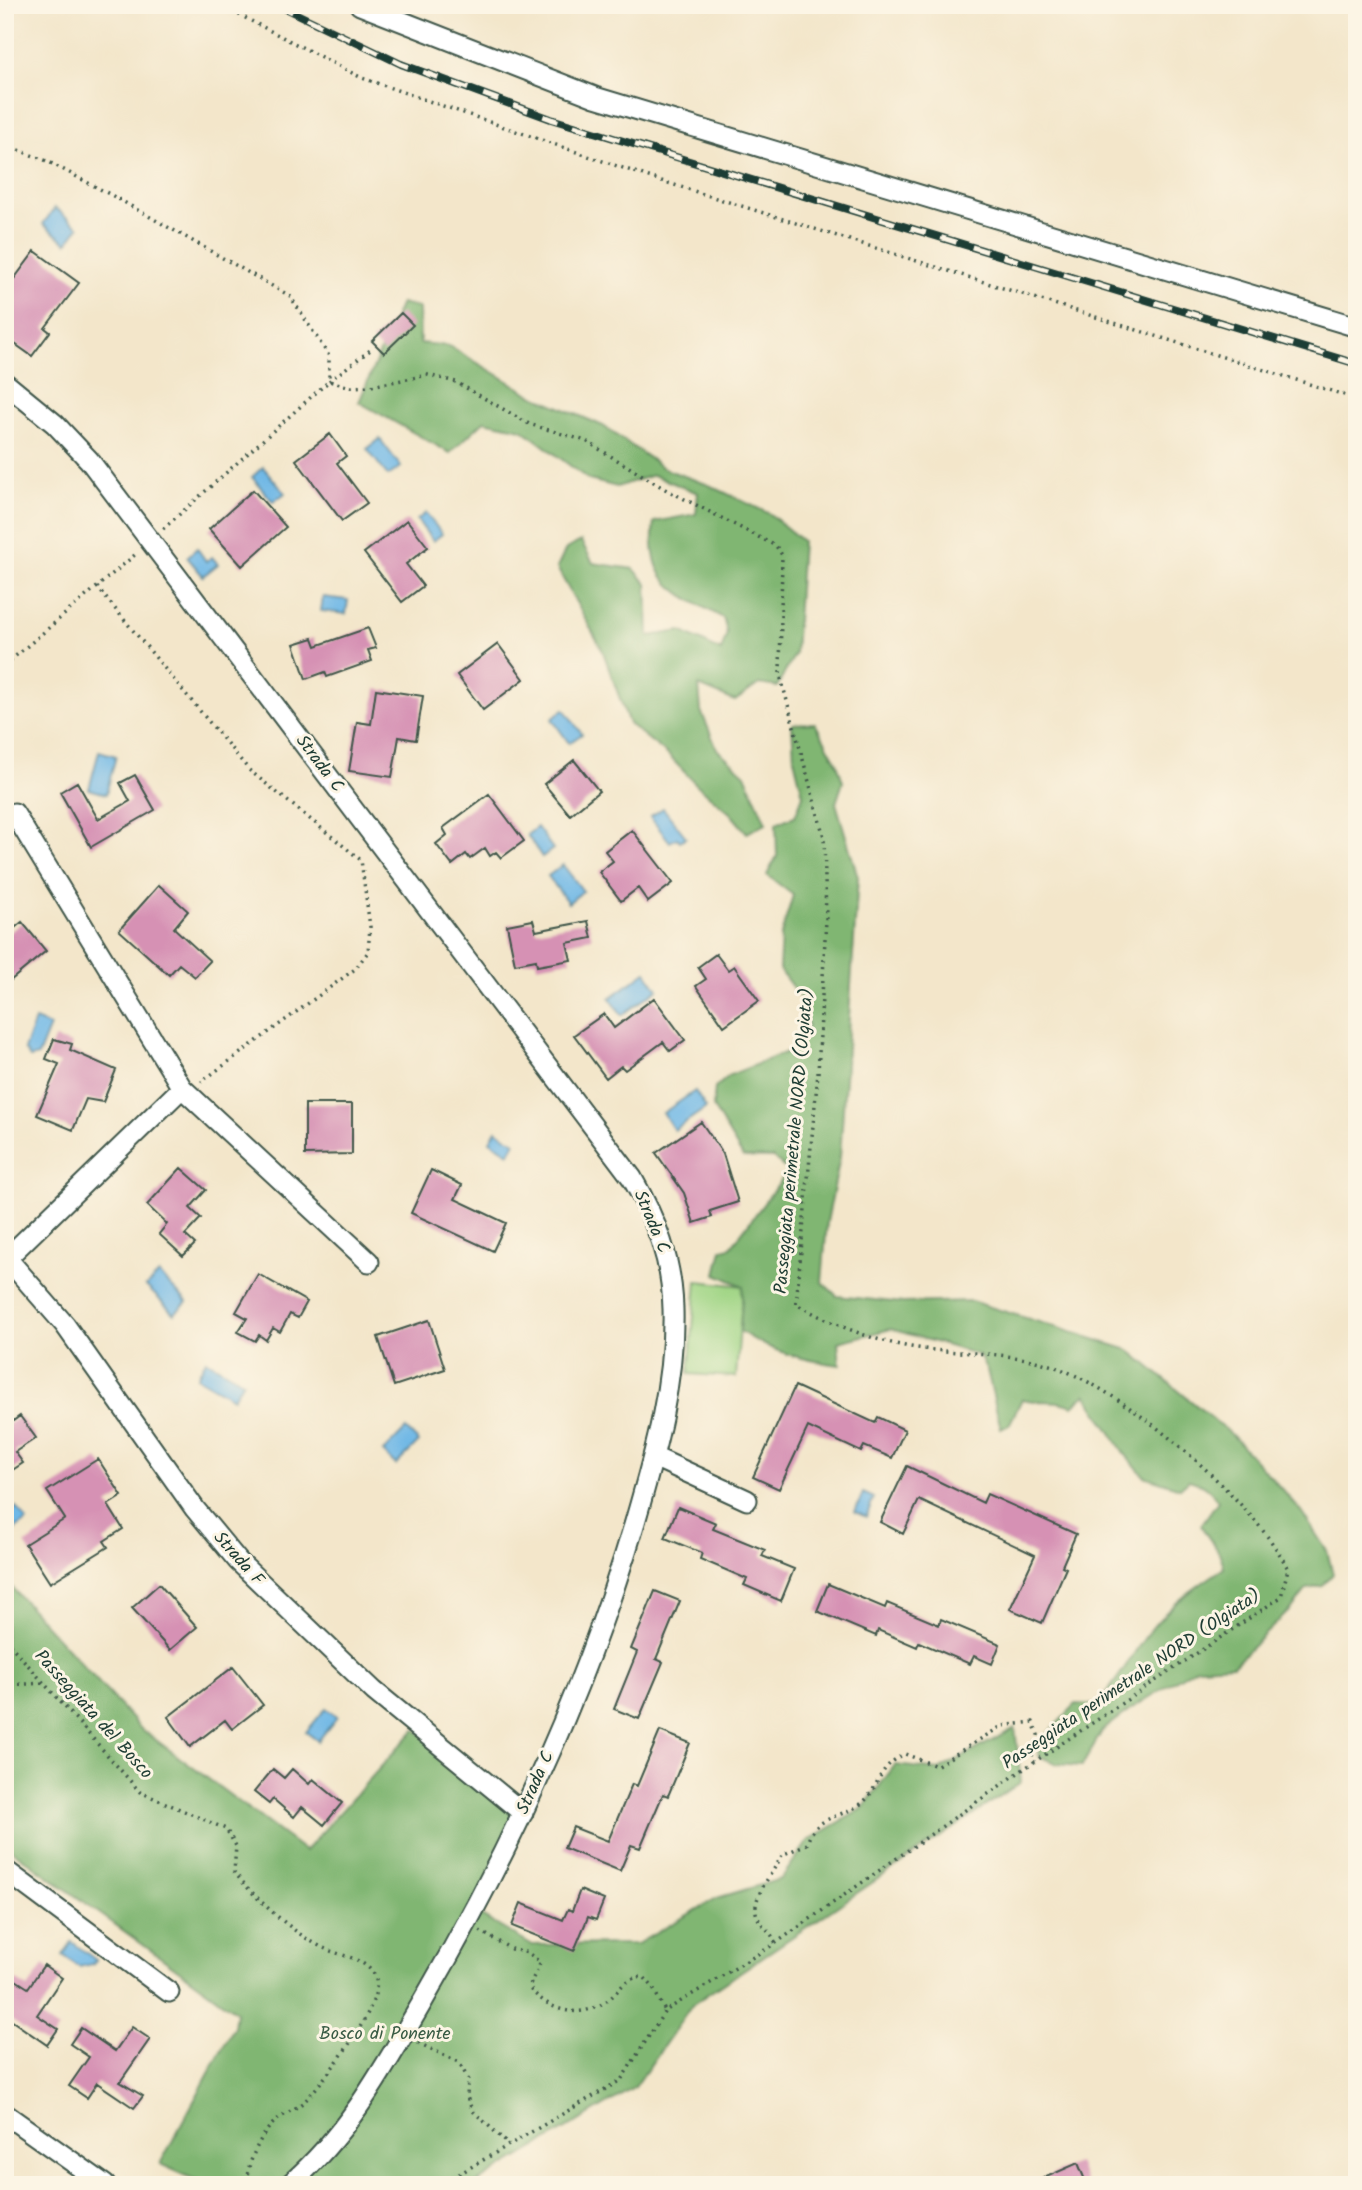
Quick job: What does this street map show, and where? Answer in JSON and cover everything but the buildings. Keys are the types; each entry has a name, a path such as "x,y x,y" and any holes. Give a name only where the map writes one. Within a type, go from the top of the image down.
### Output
{"street":[{"path":"360,5 595,97 1357,327"},
{"name":"Strada C","path":"5,383 67,436 150,541 632,1178 647,1204 667,1259 673,1311 668,1378 654,1457 607,1610 523,1813 465,1925 404,2035 350,2121 289,2185"},
{"path":"15,813 182,1088 369,1262"},
{"path":"6,1257 182,1088"},
{"name":"Strada F","path":"6,1257 65,1325 195,1509 238,1561 374,1691 523,1813"},
{"path":"654,1457 747,1500"},
{"path":"5,1870 169,1992"},
{"path":"5,2114 105,2185"}],"path":[{"path":"219,5 362,78 649,177 1357,399"},
{"path":"5,145 47,162 113,196 290,296 329,356 329,381"},
{"path":"5,665 150,541 329,381 373,348"},
{"name":"Passeggiata perimetrale NORD (Olgiata)","path":"329,381 351,387 371,386 428,375 456,382 529,424 586,441 665,489 776,546 782,555 780,675 824,837 826,919 818,1073 796,1304 841,1328 900,1345 1044,1363 1105,1392 1185,1451 1221,1483 1277,1546 1288,1569 1281,1597 1034,1762 775,1943 665,2011 621,2080 440,2185"},
{"path":"97,587 249,769 360,860 370,927 368,952 355,969 201,1082 182,1088"},
{"name":"Passeggiata del Bosco","path":"5,1639 47,1683 141,1792 226,1829 236,1846 234,1872 260,1903 326,1949 363,1964 375,1976 378,1992 359,2028 311,2095 277,2120 265,2135 247,2173 246,2185"},
{"path":"5,1685 47,1683"},
{"path":"775,1943 772,1931 758,1916 757,1906 782,1855 807,1844 810,1834 829,1816 859,1806 882,1769 895,1759 905,1754 936,1766 1002,1726 1033,1722 1038,1735 1032,1756 1034,1762"},
{"path":"465,1925 511,1949 528,1953 540,1962 539,1970 530,1982 530,1989 538,1998 572,2014 587,2011 608,2000 627,1979 643,1976 652,1986 665,2011"},
{"path":"404,2035 459,2063 468,2079 467,2097 472,2110 509,2145"}],"green space":[{"path":"401,303 419,308 420,343 449,346 530,394 603,426 665,469 709,485 770,514 802,541 795,654 777,687 759,684 735,701 699,686 701,711 717,749 745,774 766,823 747,833 730,813 697,785 667,754 629,724 602,649 557,568 566,549 581,541 593,563 634,569 647,584 649,636 681,631 721,651 727,633 723,618 679,593 660,573 655,560 654,522 696,514 698,493 653,475 617,487 589,480 522,429 484,421 450,453 359,402"},
{"path":"815,723 837,763 843,782 836,803 858,877 840,1157 827,1222 822,1282 837,1296 903,1303 971,1301 1129,1350 1231,1434 1277,1484 1301,1511 1327,1551 1333,1574 1322,1586 1307,1589 1293,1607 1233,1665 1197,1667 1102,1731 1082,1766 1057,1764 1039,1756 1038,1748 1047,1734 1076,1704 1096,1705 1159,1620 1198,1586 1224,1568 1220,1554 1201,1525 1218,1501 1206,1487 1198,1483 1189,1480 1180,1488 1144,1476 1124,1453 1086,1394 1073,1406 1060,1402 1022,1399 1009,1425 1001,1429 987,1370 979,1355 891,1329 838,1342 840,1365 800,1358 775,1350 740,1331 743,1286 716,1274 722,1249 731,1247 788,1171 773,1158 743,1157 713,1107 715,1088 730,1075 797,1048 808,1025 801,999 779,969 781,935 793,895 767,875 777,856 776,823 795,816 803,795 794,758 792,724"},
{"path":"697,1281 743,1286 736,1377 689,1374"},
{"name":"Bosco di Ponente","path":"5,1580 140,1728 305,1851 415,1729 523,1813 473,1911 531,1945 637,1944 717,1898 781,1879 809,1840 862,1809 895,1765 939,1770 1015,1728 1021,1782 693,2004 635,2087 473,2185 207,2185 160,2164 234,2027 236,2012 5,1845"}],"water":[{"path":"55,208 79,227 67,243 43,224"},
{"path":"380,439 401,467 388,476 367,449"},
{"path":"263,467 285,493 273,502 252,477"},
{"path":"426,513 442,534 433,541 417,520"},
{"path":"197,548 206,561 212,557 218,564 203,576 187,557"},
{"path":"323,597 348,600 346,614 321,611"},
{"path":"564,709 582,734 569,743 552,719"},
{"path":"99,751 116,756 106,794 89,789"},
{"path":"663,808 686,837 680,841 677,838 670,842 650,817"},
{"path":"537,827 553,849 542,857 527,835"},
{"path":"563,865 583,891 568,903 548,876"},
{"path":"646,972 658,989 622,1015 610,998"},
{"path":"35,1020 50,1026 38,1056 30,1058 24,1049"},
{"path":"695,1091 706,1108 674,1130 663,1113"},
{"path":"496,1130 515,1142 509,1153 490,1141"},
{"path":"159,1274 187,1302 174,1314 146,1286"},
{"path":"206,1360 243,1381 233,1398 197,1377"},
{"path":"406,1429 419,1442 396,1465 383,1452"},
{"path":"863,1493 874,1498 866,1517 855,1512"},
{"path":"16,1507 27,1521 5,1536 5,1515"},
{"path":"326,1708 337,1717 318,1741 306,1732"},
{"path":"72,1942 96,1960 92,1964 79,1967 63,1955"}],"railway":[{"path":"278,5 401,64 551,119 1357,364"}]}
